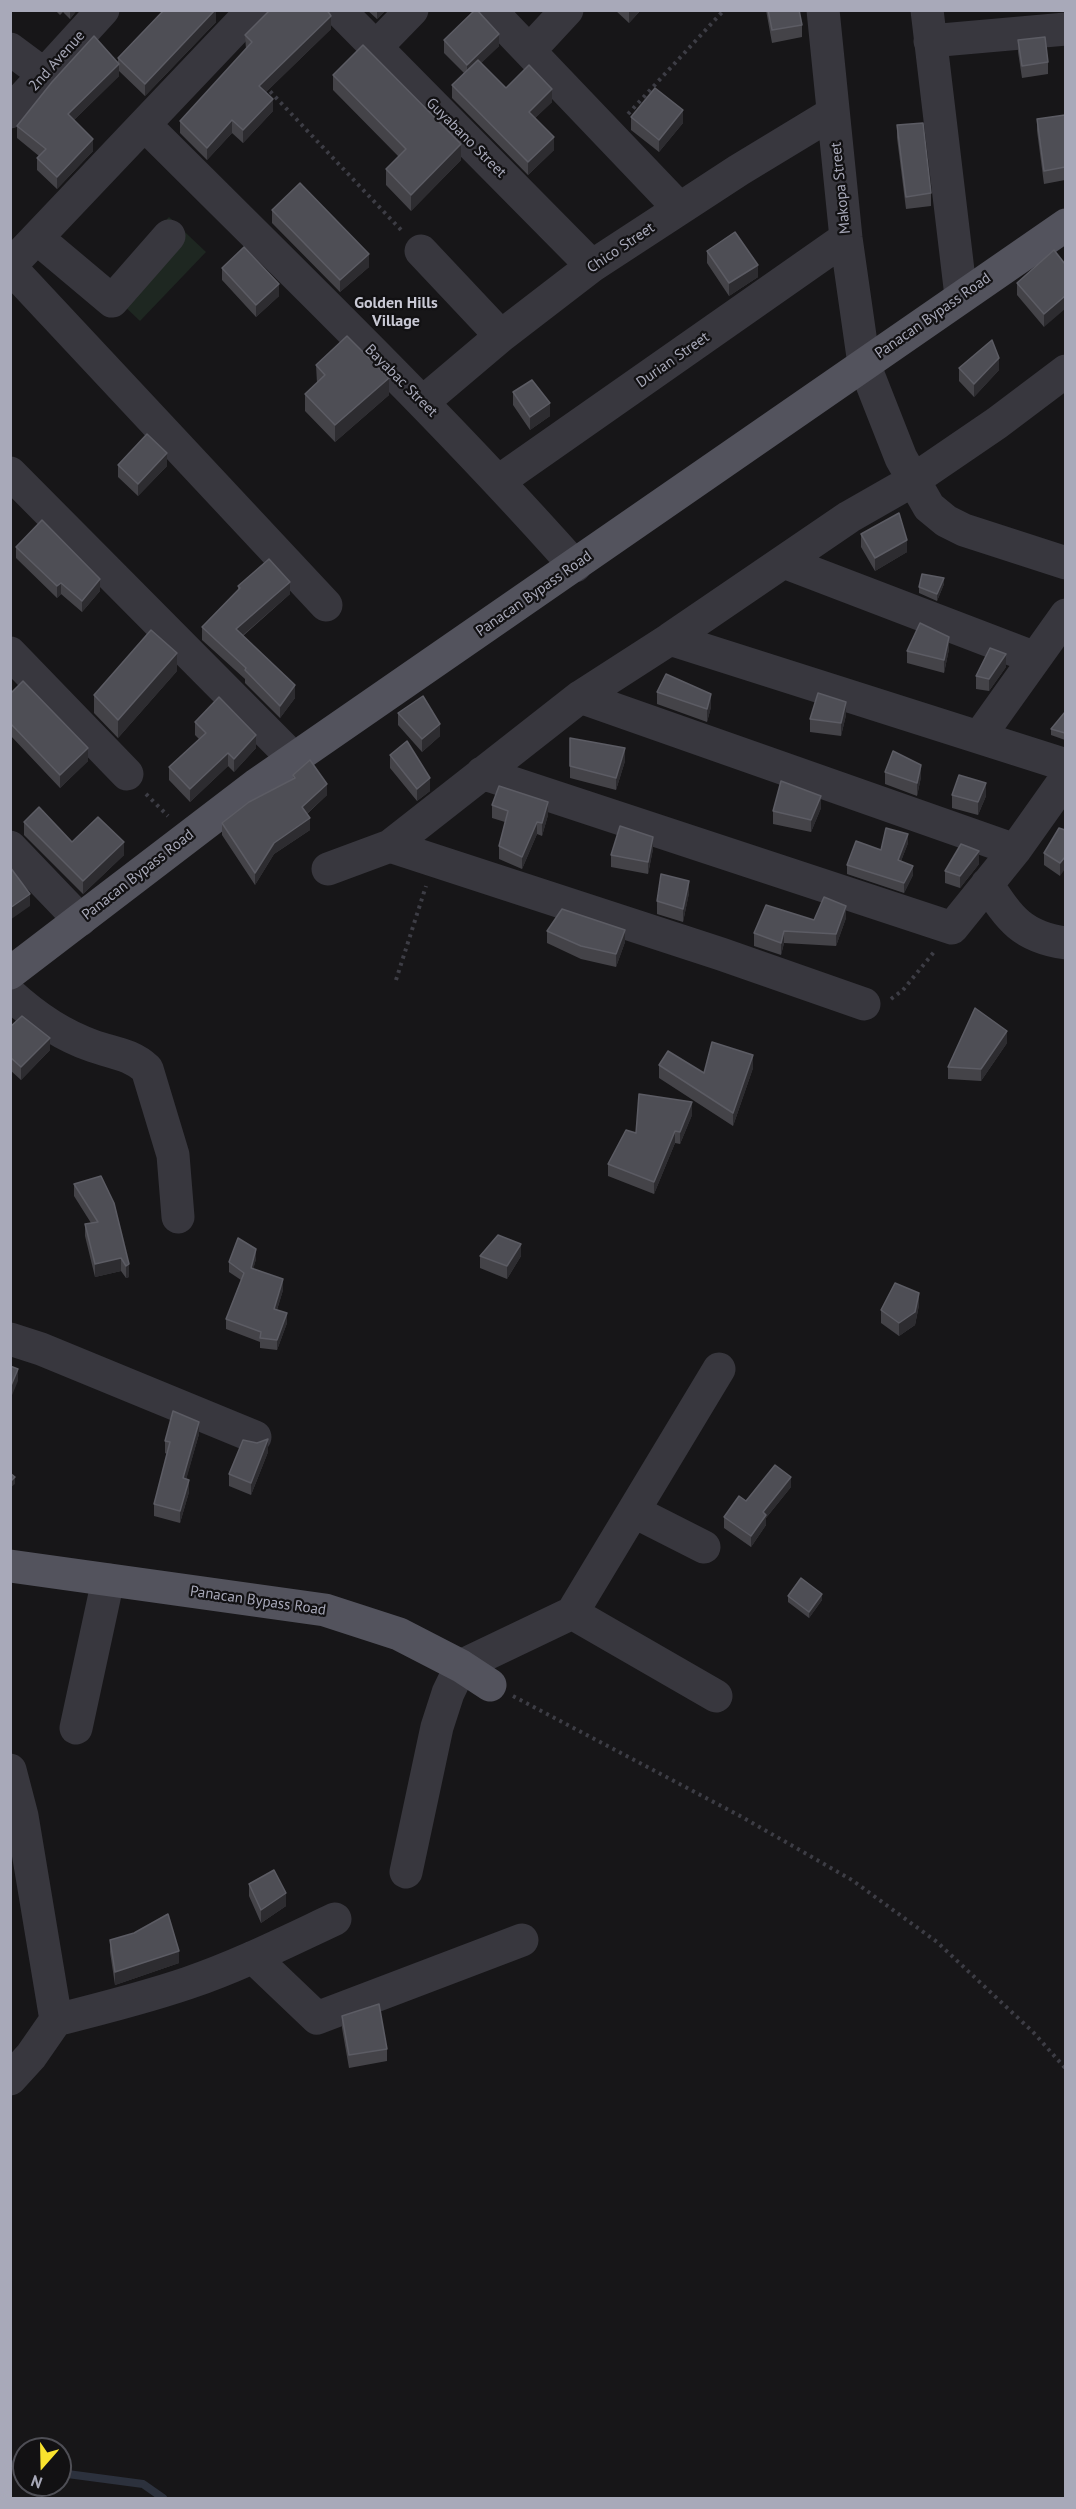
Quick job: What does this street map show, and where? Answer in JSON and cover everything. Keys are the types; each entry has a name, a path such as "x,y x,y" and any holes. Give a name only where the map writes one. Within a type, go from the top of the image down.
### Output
{"main road":[{"name":"Panacan Bypass Road","path":"10,973 187,836 294,759 1065,225"},
{"name":"Panacan Bypass Road","path":"10,1566 325,1610 399,1634 461,1666 490,1685"}],"street":[{"name":"2nd Avenue","path":"10,112 103,10"},
{"path":"253,10 10,267 326,604"},
{"name":"Guyabano Street","path":"339,10 592,266"},
{"path":"376,47 412,10"},
{"path":"490,10 679,208"},
{"path":"529,51 567,10"},
{"name":"Makopa Street","path":"823,10 846,238 864,364 886,424 912,481 929,507 946,521 964,530 1065,564"},
{"path":"961,296 928,26 1065,29"},
{"path":"10,49 45,75"},
{"name":"Chico Street","path":"423,402 501,336 592,266 679,208 833,113"},
{"name":"Bayabac Street","path":"145,125 423,402 499,481 574,566"},
{"path":"37,238 112,301 169,236"},
{"name":"Durian Street","path":"499,481 846,238"},
{"path":"421,251 501,336"},
{"path":"328,869 390,846 580,697 670,639 849,517 912,481 997,423 1065,371"},
{"path":"10,473 294,759"},
{"path":"784,562 1035,658"},
{"path":"979,737 1065,615"},
{"path":"670,639 1065,765"},
{"path":"10,653 127,774"},
{"path":"580,697 1015,850"},
{"path":"482,773 952,928 1015,850 1065,778"},
{"path":"10,846 80,920"},
{"path":"390,846 721,954 864,1004"},
{"path":"987,884 1008,916 1020,927 1035,936 1065,943"},
{"path":"10,994 37,1017 68,1035 95,1047 117,1051 138,1061 147,1069 173,1155 178,1216"},
{"path":"10,1339 255,1437"},
{"path":"406,1872 437,1727 448,1693 461,1666 572,1613 635,1512 719,1369"},
{"path":"635,1512 704,1547"},
{"path":"76,1728 108,1580"},
{"path":"572,1613 716,1696"},
{"path":"10,1770 22,1816 56,2020"},
{"path":"10,2079 32,2056 56,2020 190,1983 335,1919"},
{"path":"253,1957 317,2018 522,1940"}],"path":[{"path":"609,135 723,10"},
{"path":"264,86 421,251"},
{"path":"127,774 187,836"},
{"path":"396,980 434,860"},
{"path":"864,1004 875,1005 890,1000 903,990 952,928"},
{"path":"490,1685 742,1817 852,1880 937,1942 1034,2032 1065,2069"}],"shaded area":[{"path":"169,217 206,252 140,321 103,286"}],"building":[{"path":"164,10 215,10 145,84 118,58"},
{"path":"270,10 327,10 331,16 259,86 273,99 243,130 232,120 207,148 180,121 252,42 245,35"},
{"path":"475,10 499,34 467,65 444,40"},
{"path":"768,10 799,10 802,25 772,30"},
{"path":"94,36 119,64 68,114 93,139 57,177 37,158 46,149 17,126 52,82"},
{"path":"1045,37 1048,62 1022,66 1018,40"},
{"path":"363,45 461,144 411,195 386,169 406,149 333,75"},
{"path":"478,60 506,88 529,65 552,89 529,112 554,137 528,162 452,85"},
{"path":"655,88 683,110 659,140 631,117"},
{"path":"1065,115 1065,167 1044,171 1037,119"},
{"path":"923,123 931,193 906,197 897,125"},
{"path":"300,183 369,254 340,280 272,210"},
{"path":"735,232 758,265 729,283 707,251"},
{"path":"244,247 279,284 256,305 222,268"},
{"path":"1054,250 1065,264 1065,296 1044,314 1017,283"},
{"path":"347,336 389,378 335,425 305,394 325,375 316,365"},
{"path":"992,340 999,358 974,384 959,368"},
{"path":"532,380 550,403 530,417 513,392"},
{"path":"147,434 167,453 138,484 118,465"},
{"path":"899,513 907,540 875,558 861,534"},
{"path":"42,520 100,579 82,601 61,583 57,586 16,547"},
{"path":"269,559 290,582 236,629 295,685 280,706 245,670 246,668 202,627 240,588 238,586"},
{"path":"922,574 944,578 937,594 919,587"},
{"path":"920,623 949,637 944,660 907,651"},
{"path":"151,630 177,653 118,720 94,695"},
{"path":"990,648 1006,654 989,679 976,676"},
{"path":"666,674 711,694 707,709 657,692"},
{"path":"23,681 88,748 60,775 10,723 10,694"},
{"path":"818,693 846,702 841,723 810,719"},
{"path":"423,696 440,724 422,739 398,713"},
{"path":"219,697 256,735 234,759 228,753 190,789 169,767 206,733 195,722"},
{"path":"1065,712 1065,733 1051,729"},
{"path":"570,738 625,748 616,778 570,766"},
{"path":"407,741 430,778 417,789 390,755"},
{"path":"893,751 921,765 917,783 885,772"},
{"path":"310,760 327,784 302,807 310,818 274,843 255,873 222,823 249,802 295,778 293,775"},
{"path":"959,775 986,783 978,802 952,795"},
{"path":"781,781 821,796 811,820 773,811"},
{"path":"499,786 548,802 542,823 537,822 522,857 499,846 508,811 492,805"},
{"path":"39,807 72,842 98,817 124,842 83,881 24,822"},
{"path":"620,826 653,837 648,862 611,855"},
{"path":"886,828 908,834 898,860 913,866 904,883 847,865 856,841 881,850"},
{"path":"1059,828 1065,830 1065,857 1060,863 1044,853"},
{"path":"961,844 979,851 960,876 945,871"},
{"path":"10,867 30,894 10,908"},
{"path":"661,874 689,881 683,909 657,901"},
{"path":"824,897 846,906 836,934 784,931 781,943 754,933 766,905 814,920"},
{"path":"562,909 625,930 616,954 581,946 547,931"},
{"path":"975,1008 1007,1031 981,1069 948,1067"},
{"path":"22,1016 50,1038 21,1067 10,1057 10,1027"},
{"path":"712,1042 753,1055 733,1113 659,1065 668,1051 704,1073"},
{"path":"639,1094 692,1102 680,1132 675,1131 654,1182 608,1164 626,1130 636,1133"},
{"path":"101,1176 114,1203 129,1264 126,1266 121,1258 95,1264 85,1224 98,1222 74,1184"},
{"path":"498,1235 521,1244 507,1266 480,1256"},
{"path":"238,1238 256,1249 251,1268 283,1279 274,1309 287,1313 277,1340 260,1338 261,1332 226,1319 244,1273 229,1262"},
{"path":"895,1283 919,1293 915,1312 899,1323 881,1310"},
{"path":"10,1366 18,1369 10,1388"},
{"path":"173,1411 199,1422 183,1478 189,1480 180,1511 154,1504 170,1442 165,1441"},
{"path":"268,1439 251,1483 229,1474 243,1440 257,1443"},
{"path":"775,1465 791,1477 763,1512 766,1515 751,1536 724,1517 739,1496 746,1501"},
{"path":"801,1578 822,1594 809,1612 788,1596"},
{"path":"274,1870 286,1893 261,1910 249,1884"},
{"path":"168,1914 179,1951 115,1972 110,1940 134,1933"},
{"path":"379,2004 387,2049 349,2055 342,2016"}],"waterway":[{"path":"72,2475 143,2484 163,2498"}],"district":[{"name":"Golden Hills Village","path":"396,312"}]}
